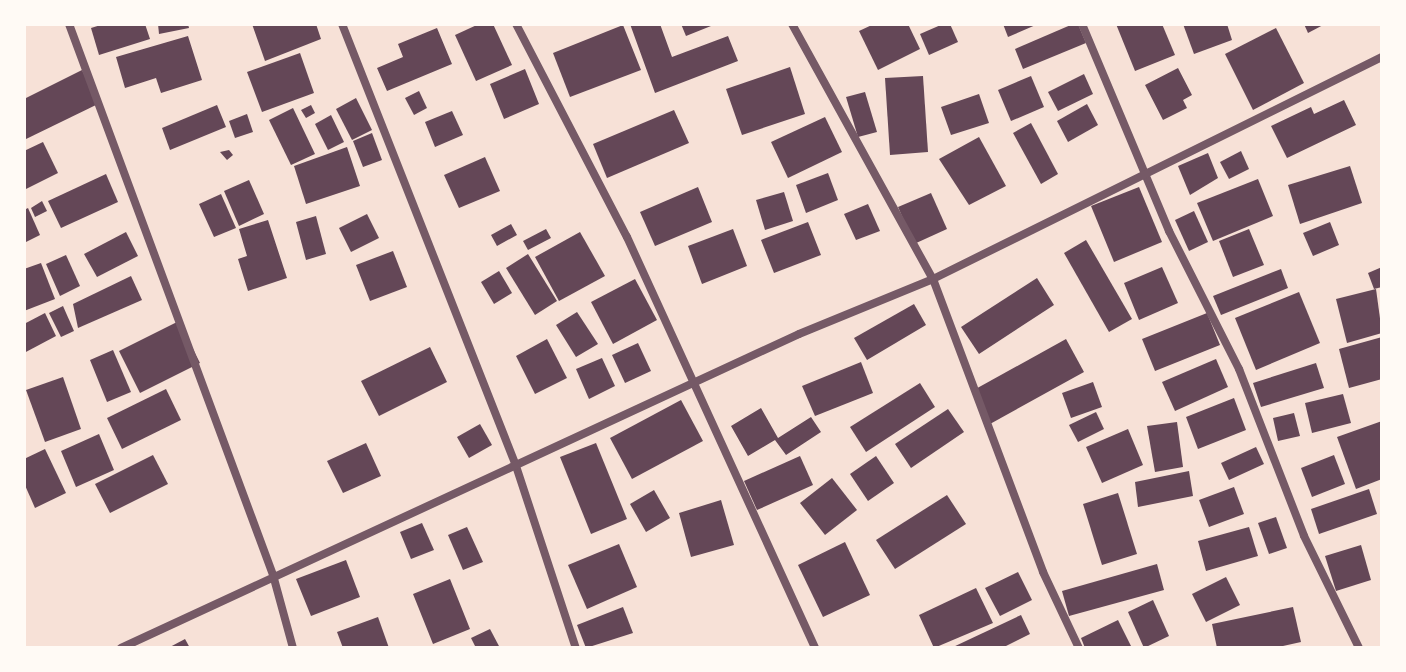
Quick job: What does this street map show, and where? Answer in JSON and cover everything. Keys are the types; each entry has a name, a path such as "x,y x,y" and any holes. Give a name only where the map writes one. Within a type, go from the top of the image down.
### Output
{"street":[{"path":"69,24 273,575 293,648"},
{"path":"342,24 516,466 576,648"},
{"path":"516,24 627,237 815,648"},
{"path":"792,24 933,279 1043,572 1079,648"},
{"path":"1082,24 1144,173 1239,369 1304,536 1359,648"},
{"path":"121,648 694,382 933,279 1382,57"}],"building":[{"path":"104,24 145,24 150,39 99,55 91,28"},
{"path":"158,24 188,24 189,28 159,34"},
{"path":"252,24 316,24 321,39 265,61"},
{"path":"479,24 493,24 512,65 476,81 455,35"},
{"path":"630,24 660,24 672,57 728,36 738,61 655,93"},
{"path":"681,24 716,24 686,36"},
{"path":"874,24 908,24 920,49 878,70 859,31"},
{"path":"950,24 958,42 929,55 920,34"},
{"path":"1003,24 1038,24 1008,37"},
{"path":"1078,24 1086,43 1023,69 1015,49"},
{"path":"1116,24 1162,24 1175,55 1135,71"},
{"path":"1183,24 1227,24 1232,40 1194,54"},
{"path":"1304,24 1325,24 1308,33"},
{"path":"623,25 641,70 570,97 553,53"},
{"path":"437,28 452,64 387,91 377,68 403,57 398,44"},
{"path":"1276,28 1304,83 1253,110 1225,54"},
{"path":"188,36 202,80 161,93 156,78 125,88 116,57"},
{"path":"300,53 314,93 262,112 247,72"},
{"path":"790,67 805,114 742,135 726,89"},
{"path":"1178,68 1192,95 1183,100 1187,108 1163,120 1145,85"},
{"path":"525,69 539,104 504,119 490,84"},
{"path":"82,70 98,104 24,140 24,99"},
{"path":"1084,74 1093,94 1058,111 1048,92"},
{"path":"923,76 928,152 890,155 885,78"},
{"path":"1031,76 1044,107 1011,121 998,90"},
{"path":"419,91 427,108 414,115 405,98"},
{"path":"865,92 877,132 858,137 846,97"},
{"path":"979,94 989,123 951,135 941,107"},
{"path":"356,98 372,130 352,140 336,109"},
{"path":"1344,100 1356,125 1287,158 1271,126 1311,107 1314,114"},
{"path":"1087,104 1098,125 1068,142 1057,121"},
{"path":"217,105 226,127 170,150 162,128"},
{"path":"311,105 315,113 306,118 301,110"},
{"path":"293,108 315,154 291,165 269,120"},
{"path":"674,110 689,143 607,178 593,144"},
{"path":"452,111 463,135 435,147 425,122"},
{"path":"247,114 253,132 235,138 229,121"},
{"path":"331,115 344,142 328,150 315,124"},
{"path":"825,117 842,152 788,178 771,142"},
{"path":"1031,123 1058,174 1041,184 1013,133"},
{"path":"372,133 382,160 363,167 353,141"},
{"path":"979,137 1006,186 969,205 939,159"},
{"path":"43,142 58,173 24,190 24,151"},
{"path":"347,147 360,186 306,204 294,166"},
{"path":"229,150 233,155 227,160 220,152"},
{"path":"1241,151 1249,169 1229,179 1220,162"},
{"path":"1208,153 1218,178 1190,195 1178,166"},
{"path":"485,157 500,191 459,208 444,175"},
{"path":"1350,166 1362,203 1300,224 1288,185"},
{"path":"828,173 838,200 806,213 796,185"},
{"path":"106,174 118,202 61,228 48,201"},
{"path":"1258,179 1273,216 1213,241 1197,203"},
{"path":"249,180 264,214 239,226 224,191"},
{"path":"698,187 712,222 655,246 640,212"},
{"path":"1139,187 1162,242 1114,262 1091,206"},
{"path":"784,192 793,221 765,230 756,200"},
{"path":"931,193 947,229 914,244 898,207"},
{"path":"221,194 236,228 214,237 199,204"},
{"path":"42,201 47,211 35,217 31,208"},
{"path":"868,204 880,231 856,240 844,214"},
{"path":"28,208 40,235 24,243 24,210"},
{"path":"1194,211 1208,242 1189,251 1175,220"},
{"path":"367,214 379,238 351,252 339,228"},
{"path":"316,216 326,254 306,260 296,222"},
{"path":"268,220 287,278 248,291 238,259 247,256 239,229"},
{"path":"808,222 821,255 774,273 761,240"},
{"path":"1330,222 1339,245 1313,256 1303,233"},
{"path":"511,224 517,235 497,246 491,235"},
{"path":"546,229 551,238 528,250 523,241"},
{"path":"733,229 747,266 702,284 688,246"},
{"path":"1249,229 1264,265 1233,277 1219,241"},
{"path":"126,232 138,256 97,277 84,254"},
{"path":"580,232 605,276 559,301 535,257"},
{"path":"1086,240 1132,319 1109,332 1064,253"},
{"path":"393,251 407,287 370,301 356,265"},
{"path":"528,254 557,301 535,315 506,268"},
{"path":"66,255 80,286 60,296 46,264"},
{"path":"41,263 55,299 24,311 24,269"},
{"path":"1162,267 1178,303 1139,320 1124,283"},
{"path":"1382,267 1382,287 1374,289 1368,273"},
{"path":"1281,269 1288,288 1221,315 1213,296"},
{"path":"499,271 512,293 494,304 481,282"},
{"path":"131,276 142,300 78,328 73,304"},
{"path":"1037,278 1054,305 979,354 961,327"},
{"path":"635,279 657,320 613,344 591,302"},
{"path":"1376,289 1382,333 1347,343 1336,299"},
{"path":"1299,292 1320,343 1256,370 1235,318"},
{"path":"914,304 926,325 867,360 854,338"},
{"path":"63,306 74,331 61,337 49,313"},
{"path":"577,312 598,344 576,357 556,325"},
{"path":"45,313 56,336 24,353 24,324"},
{"path":"1207,313 1220,345 1155,371 1142,339"},
{"path":"179,321 200,363 140,393 119,351"},
{"path":"1382,337 1382,379 1349,388 1339,349"},
{"path":"547,339 567,378 535,394 516,356"},
{"path":"1066,339 1084,372 990,424 972,391"},
{"path":"638,343 651,371 625,383 612,355"},
{"path":"430,347 447,382 379,416 361,381"},
{"path":"113,350 131,392 107,402 90,360"},
{"path":"602,358 615,386 589,399 576,369"},
{"path":"1216,359 1228,387 1175,411 1162,382"},
{"path":"861,362 873,393 815,416 802,386"},
{"path":"1316,363 1324,388 1261,407 1253,383"},
{"path":"63,377 81,429 45,442 26,390"},
{"path":"1093,382 1102,407 1071,418 1062,393"},
{"path":"920,383 935,407 866,452 850,427"},
{"path":"166,389 181,420 122,449 107,418"},
{"path":"1343,394 1351,423 1312,433 1305,403"},
{"path":"1234,398 1246,430 1198,449 1186,417"},
{"path":"681,400 703,441 632,479 610,438"},
{"path":"761,408 778,438 811,417 821,432 786,455 775,440 748,456 731,426"},
{"path":"948,409 964,432 911,468 895,444"},
{"path":"1096,412 1104,429 1078,442 1069,425"},
{"path":"1294,413 1300,436 1278,441 1273,418"},
{"path":"1382,421 1382,479 1356,489 1337,437"},
{"path":"1177,422 1183,467 1155,472 1147,426"},
{"path":"480,424 492,445 469,458 457,437"},
{"path":"1128,429 1143,465 1102,483 1086,447"},
{"path":"99,434 114,470 76,487 61,451"},
{"path":"366,443 381,476 343,493 327,461"},
{"path":"596,443 627,519 591,534 560,457"},
{"path":"1256,447 1264,464 1229,480 1221,463"},
{"path":"45,449 66,493 35,508 24,483 24,459"},
{"path":"153,455 168,484 110,513 95,484"},
{"path":"1334,455 1345,484 1312,497 1301,468"},
{"path":"800,456 813,485 757,510 744,481"},
{"path":"876,456 894,483 868,501 850,474"},
{"path":"1189,471 1193,496 1138,507 1135,482"},
{"path":"832,478 857,510 825,535 800,503"},
{"path":"1234,487 1244,514 1209,527 1199,500"},
{"path":"1369,489 1377,514 1319,534 1311,509"},
{"path":"654,490 670,518 646,532 630,504"},
{"path":"1118,493 1137,554 1102,565 1083,504"},
{"path":"947,495 966,524 895,569 876,540"},
{"path":"721,500 734,545 691,557 679,513"},
{"path":"1276,517 1287,548 1269,554 1258,523"},
{"path":"422,523 434,550 411,559 400,532"},
{"path":"467,527 483,562 463,570 448,535"},
{"path":"1249,527 1258,556 1206,571 1198,541"},
{"path":"845,542 870,595 823,617 798,565"},
{"path":"619,544 637,587 587,609 568,565"},
{"path":"1361,545 1371,580 1336,591 1325,556"},
{"path":"346,560 360,597 311,616 296,579"},
{"path":"1157,564 1164,590 1069,616 1062,591"},
{"path":"1018,572 1032,600 1000,616 985,588"},
{"path":"1226,577 1240,605 1206,622 1192,594"},
{"path":"450,579 470,629 433,644 413,594"},
{"path":"976,588 993,623 934,648 919,615"},
{"path":"1153,600 1169,636 1144,648 1128,612"},
{"path":"623,607 633,633 586,648 577,625"},
{"path":"1293,607 1301,642 1274,648 1217,648 1212,624"},
{"path":"1021,615 1030,634 1002,648 951,648"},
{"path":"378,617 389,648 343,648 337,632"},
{"path":"1118,620 1132,648 1085,648 1081,638"},
{"path":"490,629 500,648 476,648 471,638"},
{"path":"185,639 190,648 168,648"}]}
